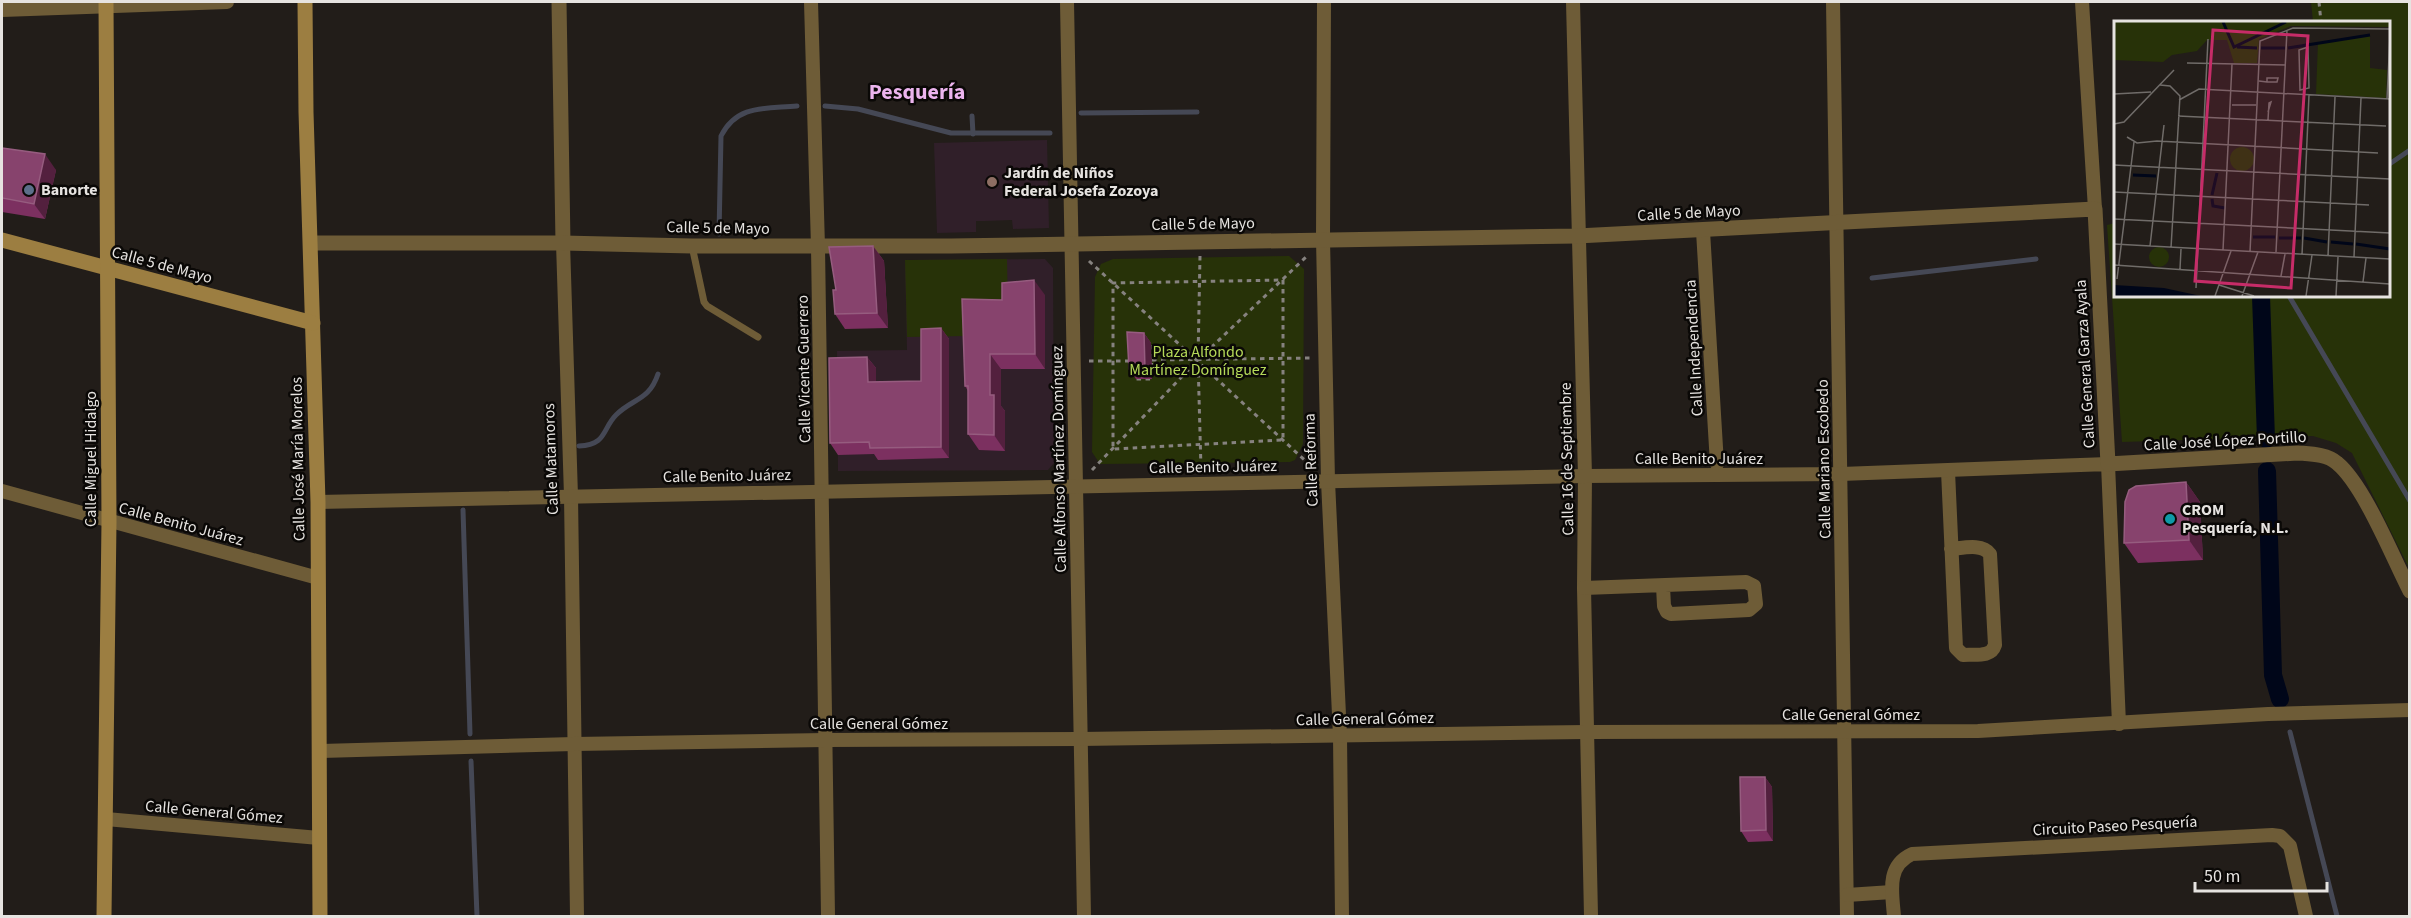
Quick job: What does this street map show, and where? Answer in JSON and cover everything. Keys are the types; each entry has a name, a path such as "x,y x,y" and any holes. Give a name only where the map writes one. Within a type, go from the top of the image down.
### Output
{"main road":[{"name":"Calle José María Morelos","path":"305,2 306,112 318,502 320,916"},
{"name":"Calle Miguel Hidalgo","path":"104,916 109,522 106,4"},
{"name":"Calle 5 de Mayo","path":"2,240 313,323"}],"street":[{"path":"2,10 106,4 227,2"},
{"name":"Calle Matamoros","path":"560,2 563,243 571,496 577,916"},
{"name":"Calle Vicente Guerrero","path":"811,2 818,247 828,916"},
{"name":"Calle Alfonso Martínez Domínguez","path":"1067,2 1084,916"},
{"name":"Calle Reforma","path":"1324,2 1323,239 1328,481 1340,736 1342,916"},
{"name":"Calle 16 de Septiembre","path":"1573,2 1577,236 1585,476 1584,588 1591,916"},
{"name":"Calle Mariano Escobedo","path":"1833,2 1847,916"},
{"name":"Calle General Garza Ayala","path":"2082,2 2109,464 2119,724"},
{"name":"Calle 5 de Mayo","path":"311,243 563,243 818,247 1577,236 2095,209"},
{"name":"Calle Independencia","path":"1703,231 1717,464"},
{"name":"Calle José López Portillo","path":"2109,464 2298,453 2325,457 2336,462 2352,478 2373,515 2409,591"},
{"name":"Calle Benito Juárez","path":"318,502 822,490 1585,476 1841,474 2109,464"},
{"path":"1948,471 1951,549 1956,648 1964,655 1989,654 1995,645 1990,554 1982,547 1951,549"},
{"name":"Calle Benito Juárez","path":"2,491 318,578"},
{"path":"1584,588 1749,582 1755,589 1756,604 1749,610 1671,614 1665,610 1663,586"},
{"name":"Calle General Gómez","path":"321,751 825,740 1587,732 1978,731 2268,714 2409,710"},
{"name":"Calle General Gómez","path":"106,819 319,838"},
{"name":"Circuito Paseo Pesquería","path":"1894,916 1893,872 1902,859 1912,854 2272,835 2280,836 2290,846 2306,916"},
{"path":"1847,895 1892,892"}],"lane":[{"path":"692,246 704,302 758,337"}],"path":[{"path":"2319,2 2321,21"},
{"path":"1076,486 1198,360 1323,239"},
{"path":"1200,242 1198,360 1201,484"},
{"path":"1072,245 1328,481"},
{"path":"1113,283 1283,280"},
{"path":"1283,280 1283,440"},
{"path":"1113,283 1113,449"},
{"path":"1135,342 1151,343 1152,360 1152,380 1136,379 1135,342"},
{"path":"1152,360 1326,358"},
{"path":"1074,361 1135,361"},
{"path":"1113,449 1283,440"}],"shaded area":[{"name":"Jardín de Niños Federal Josefa Zozoya","path":"1047,140 1049,228 1013,229 1012,220 976,221 976,232 937,233 934,143"},
{"path":"1045,259 1053,268 1054,463 1048,470 838,471 837,351 907,350 905,260"}],"green space":[{"path":"2311,2 2409,2 2409,568 2352,453 2336,443 2313,436 2122,442 2107,225 2114,223 2114,297 2390,297 2390,21 2313,21"},
{"name":"Plaza Alfondo Martínez Domínguez","path":"1289,256 1304,269 1303,444 1295,460 1290,462 1100,464 1092,452 1095,277 1101,264 1113,259"},
{"path":"1007,259 1008,312 967,336 907,337 905,260"}],"building":[{"path":"2,148 45,154 34,204 2,198"},
{"path":"873,246 877,313 835,314 833,290 836,290 829,247"},
{"path":"1034,280 1035,354 990,354 990,395 994,395 994,435 968,434 968,386 965,386 962,299 1002,300 1002,283"},
{"path":"941,328 941,447 870,448 869,442 830,443 829,358 867,357 868,382 921,381 921,329"},
{"path":"1127,332 1144,333 1145,369 1129,369"},
{"path":"2186,482 2189,540 2124,543 2125,502 2129,490 2136,486"},
{"path":"1740,777 1765,777 1766,830 1741,831"}],"waterway":[{"path":"719,234 721,136 735,118 744,113 764,108 797,106"},
{"path":"825,106 858,109 951,133 1050,133"},
{"path":"1081,113 1197,112"},
{"path":"972,116 973,134"},
{"path":"2390,164 2410,150"},
{"path":"1872,278 2036,259"},
{"path":"2261,297 2266,439"},
{"path":"2290,297 2410,501"},
{"path":"579,446 595,443 622,409 650,389 658,374"},
{"path":"2267,471 2273,675 2280,699"},
{"path":"463,510 470,734"},
{"path":"2290,732 2337,916"},
{"path":"471,761 477,916"}],"place":[{"name":"Jardín de Niños Federal Josefa Zozoya","path":"992,182"},
{"name":"Banorte","path":"29,190"},
{"name":"CROM Pesquería, N.L.","path":"2170,519"}],"district":[{"name":"Pesquería","path":"917,92"}]}
